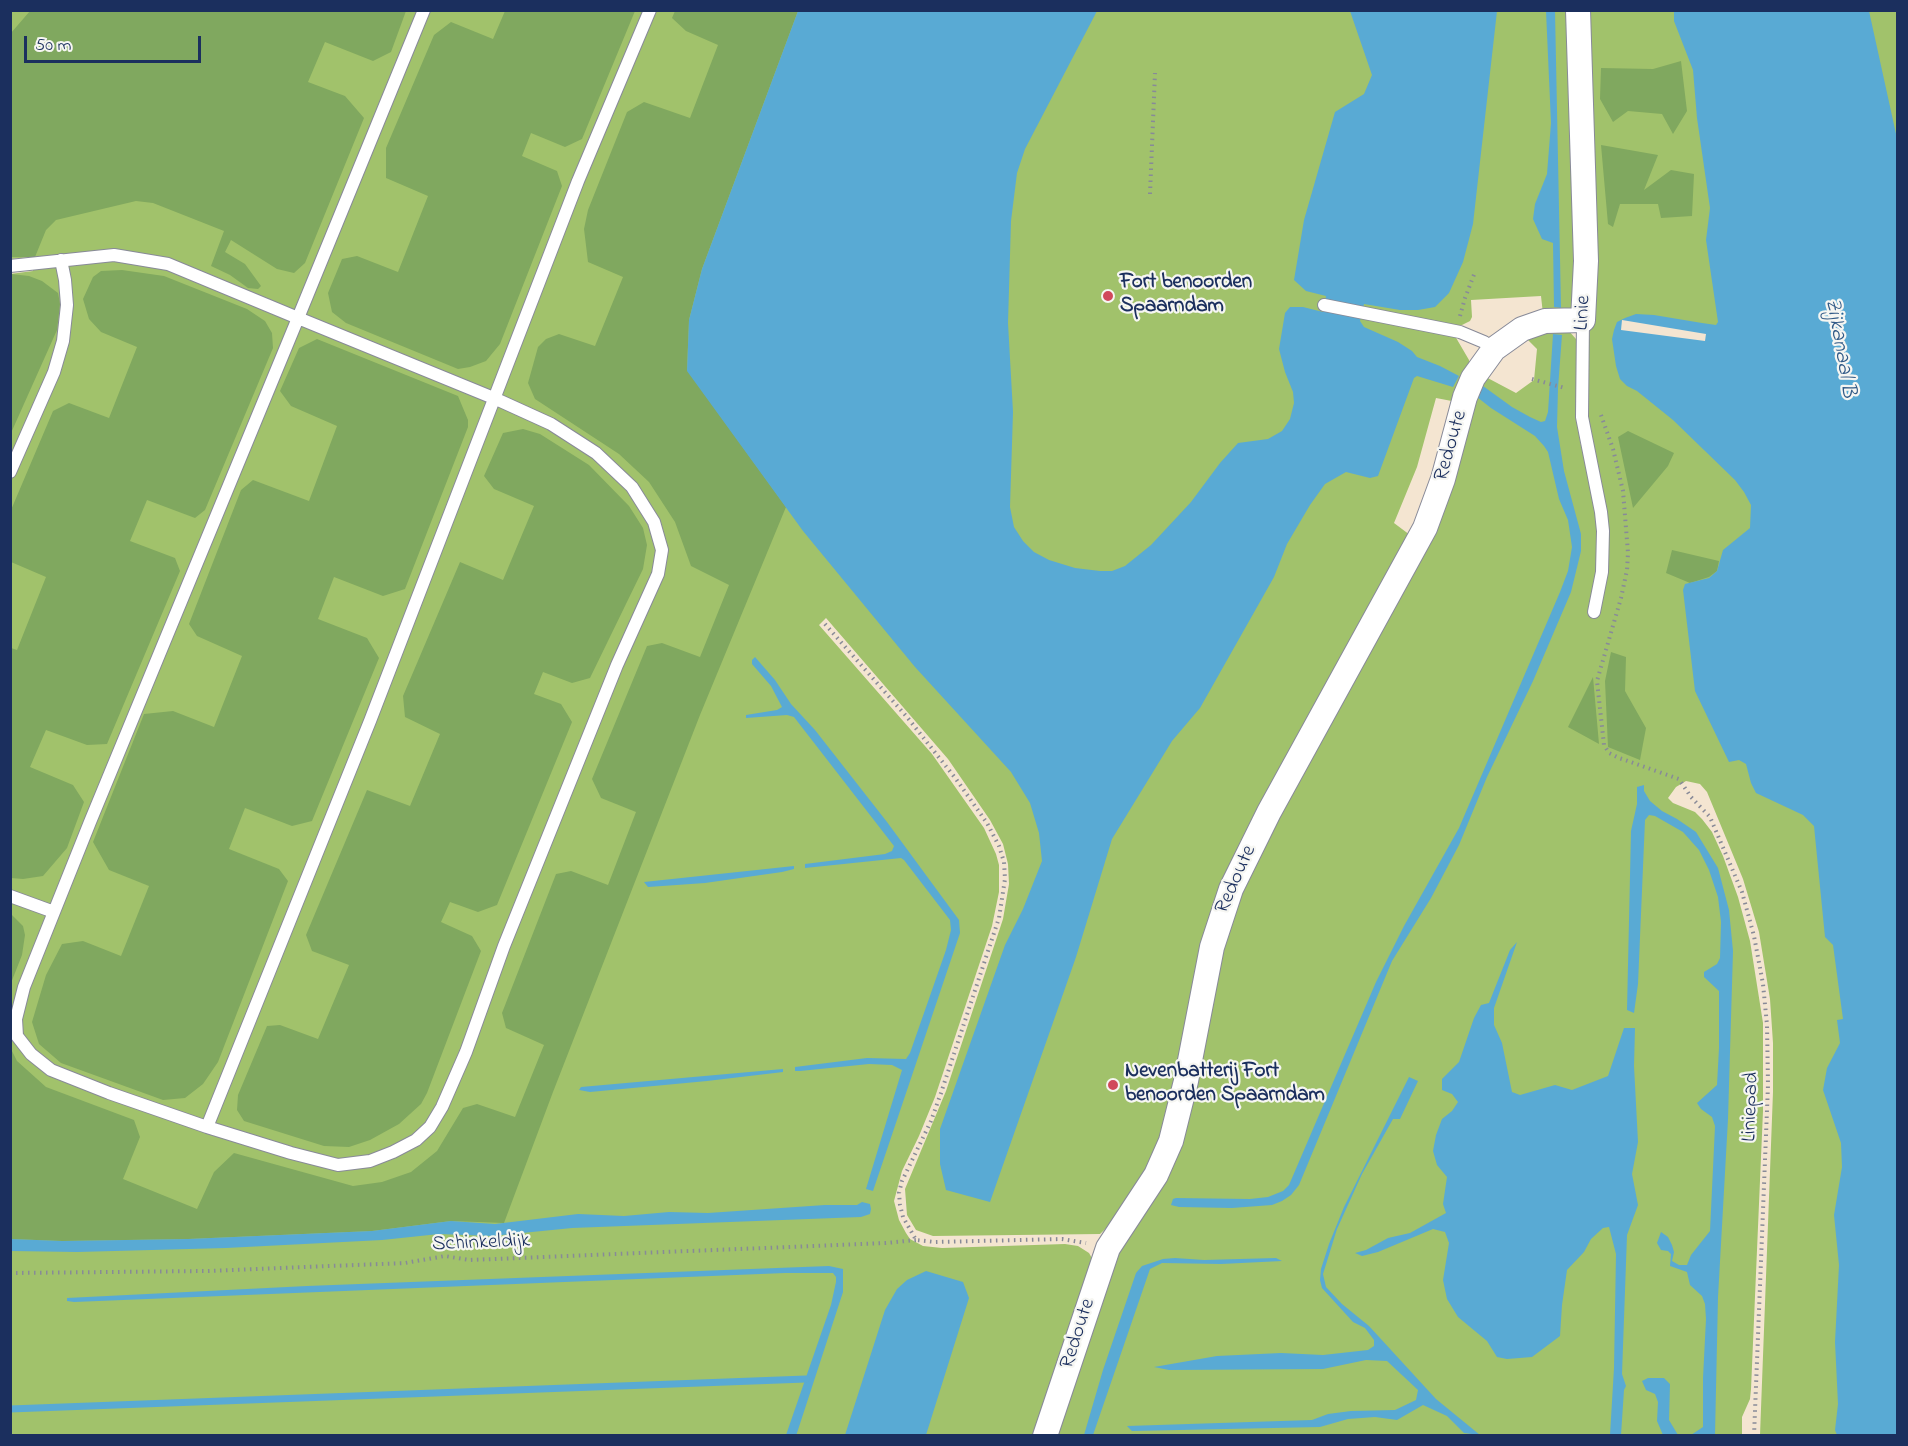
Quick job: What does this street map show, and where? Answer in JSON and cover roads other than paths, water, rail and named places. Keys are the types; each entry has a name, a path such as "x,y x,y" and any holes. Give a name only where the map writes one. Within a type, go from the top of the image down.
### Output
{"street":[{"name":"Linie","path":"1578,10 1586,261 1583,320"},
{"name":"Redoute","path":"1044,1436 1108,1248 1156,1175 1171,1141 1186,1081 1212,947 1231,890 1265,820 1425,528 1443,479 1467,391 1476,372 1494,349 1513,334 1532,325 1556,320 1583,320"}],"lane":[{"path":"10,266 114,255 168,264 298,318 495,399 550,424 596,453 632,487 654,522 662,550 658,574 613,676 504,946 466,1052 442,1107 430,1127 416,1140 393,1152 369,1161 338,1165 207,1127 51,1070 31,1054 18,1036 16,1019 24,987 54,912 298,318 424,10"},
{"path":"207,1127 366,732 578,181 650,10"},
{"path":"10,472 54,372 63,341 67,305 61,260"},
{"path":"1324,305 1460,332 1494,349"},
{"name":"Linie","path":"1583,320 1582,417 1603,531 1602,572 1594,612"},
{"path":"10,896 54,912"}],"water":[{"path":"798,11 1097,11 1025,149 1017,173 1011,221 1008,323 1013,412 1010,507 1014,527 1034,552 1049,560 1075,568 1112,571 1125,566 1151,545 1191,502 1238,443 1268,439 1282,431 1290,419 1294,403 1293,392 1279,349 1285,313 1290,307 1303,307 1323,312 1326,296 1306,291 1294,280 1304,220 1335,112 1364,94 1372,75 1350,11 1497,11 1473,224 1463,262 1449,293 1435,307 1400,310 1364,304 1360,321 1364,327 1398,342 1417,357 1459,376 1453,387 1417,376 1414,378 1378,476 1370,478 1346,472 1325,484 1287,544 1274,577 1200,708 1172,741 1112,839 1076,957 990,1202 946,1190 940,1164 940,1129 1005,945 1023,909 1042,861 1039,833 1030,803 1011,772 915,667 803,531 687,371 689,320 702,269"},
{"path":"1546,11 1555,11 1561,308 1554,307 1553,243 1542,239 1533,219 1535,204 1547,174 1551,123"},
{"name":"Zijkanaal B","path":"1674,11 1869,11 1898,143 1897,1435 1837,1435 1835,1430 1838,1404 1835,1342 1839,1265 1834,1215 1842,1167 1841,1143 1823,1090 1827,1068 1840,1043 1837,1020 1843,1019 1833,945 1825,937 1814,826 1803,815 1756,793 1746,764 1739,760 1729,762 1695,691 1683,590 1685,584 1709,578 1717,571 1723,550 1750,528 1751,505 1735,480 1673,420 1620,379 1616,366 1612,339 1617,322 1625,318 1636,314 1716,325 1718,322 1706,240 1710,208 1697,118 1693,70 1674,21"},
{"path":"1553,334 1562,335 1557,427 1564,471 1581,534 1581,551 1571,592 1533,681 1487,777 1459,845 1431,898 1392,961 1299,1185 1291,1195 1272,1205 1232,1208 1171,1205 1173,1199 1176,1198 1250,1199 1268,1197 1283,1191 1289,1185 1376,982 1404,926 1459,828 1560,592 1568,571 1572,547 1568,520 1559,499 1548,452 1535,436 1477,397 1483,386 1512,407 1541,422 1545,421 1548,412"},
{"path":"755,657 887,822 959,920 960,933 873,1191 866,1189 902,1070 892,1065 869,1064 800,1071 795,1071 795,1067 867,1058 906,1059 946,950 951,930 950,920 901,858 805,868 805,864 885,854 892,851 894,846 794,717 787,715 746,718 746,715 777,710 782,707 771,686 752,664"},
{"path":"1644,785 1644,791 1650,801 1696,832 1718,868 1729,910 1733,951 1728,1119 1718,1297 1715,1435 1691,1435 1703,1427 1705,1304 1702,1296 1690,1285 1687,1272 1670,1266 1671,1254 1661,1250 1657,1243 1661,1232 1668,1237 1672,1245 1674,1252 1672,1261 1679,1265 1687,1265 1691,1255 1710,1231 1715,1126 1712,1117 1697,1103 1717,1085 1719,991 1704,977 1704,972 1717,964 1720,958 1721,922 1718,897 1699,850 1683,832 1649,815 1645,820 1638,984 1634,1013 1627,1010 1631,831 1637,804 1637,787"},
{"path":"794,866 794,869 782,872 705,883 648,887 644,882"},
{"path":"1517,942 1494,1008 1494,1025 1502,1043 1512,1092 1520,1095 1555,1085 1572,1090 1608,1076 1624,1028 1635,1028 1634,1066 1638,1142 1632,1174 1638,1205 1627,1235 1622,1374 1626,1386 1621,1435 1610,1435 1616,1254 1609,1227 1603,1228 1591,1239 1584,1252 1567,1270 1560,1336 1532,1357 1507,1359 1497,1357 1487,1341 1458,1317 1447,1299 1443,1280 1449,1243 1445,1232 1433,1229 1378,1252 1362,1256 1355,1253 1366,1250 1388,1238 1410,1233 1446,1213 1443,1204 1447,1177 1437,1165 1433,1151 1442,1119 1458,1102 1452,1094 1442,1090 1442,1079 1459,1062 1474,1018 1481,1005 1489,1003 1510,950"},
{"path":"783,1069 783,1072 707,1081 590,1092 579,1090 581,1087"},
{"path":"1409,1077 1418,1081 1400,1119 1393,1119 1362,1174 1337,1229 1323,1274 1326,1287 1342,1304 1369,1326 1436,1399 1480,1435 1464,1433 1447,1416 1423,1405 1397,1420 1375,1417 1348,1419 1320,1427 1132,1431 1127,1426 1312,1420 1328,1414 1351,1411 1395,1410 1416,1400 1418,1390 1387,1361 1366,1360 1323,1369 1169,1370 1154,1367 1217,1356 1281,1353 1323,1355 1368,1350 1374,1346 1374,1340 1365,1328 1353,1322 1322,1288 1321,1269 1344,1207"},
{"path":"862,1202 870,1204 871,1209 870,1214 861,1217 572,1228 492,1236 439,1234 382,1240 226,1248 77,1252 11,1251 11,1239 62,1241 188,1239 372,1231 451,1221 495,1224 578,1214 624,1216 669,1212 708,1213 857,1205"},
{"path":"1276,1258 1282,1261 1221,1264 1162,1263 1150,1269 1093,1435 1084,1435 1136,1273 1142,1266 1163,1259 1204,1260"},
{"path":"829,1266 843,1269 843,1292 796,1436 786,1435 831,1305 836,1282 833,1273 67,1301 67,1298 307,1286"},
{"path":"926,1271 963,1282 969,1298 926,1435 845,1435 885,1310 897,1289 907,1280"},
{"path":"1648,1378 1664,1378 1670,1384 1669,1420 1678,1435 1663,1435 1657,1421 1658,1402 1655,1394 1646,1390 1642,1381"}],"waterway":[{"path":"10,1409 806,1379"}],"place":[{"name":"Fort benoorden Spaarndam","path":"1108,296"},
{"name":"Nevenbatterij Fort benoorden Spaarndam","path":"1113,1085"}]}
